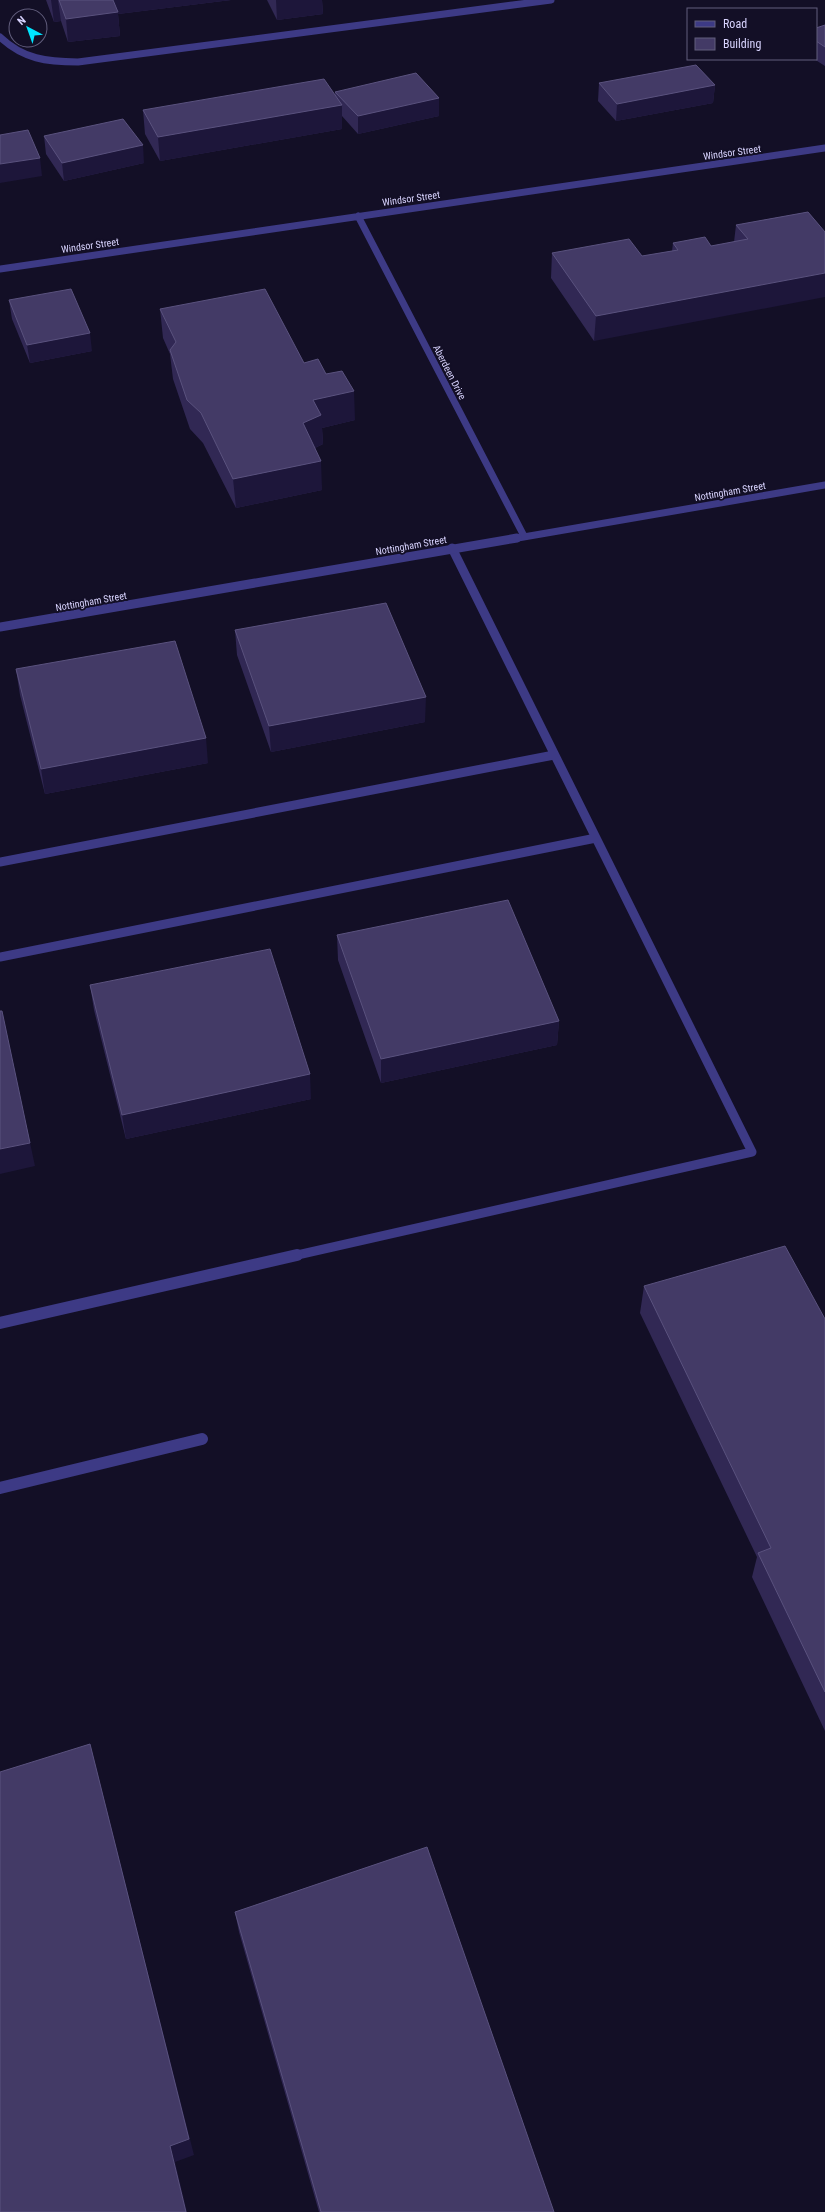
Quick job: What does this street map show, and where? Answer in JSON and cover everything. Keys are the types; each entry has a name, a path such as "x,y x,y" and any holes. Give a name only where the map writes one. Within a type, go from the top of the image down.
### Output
{"street":[{"path":"0,37 11,49 31,58 50,62 78,62 551,0"},
{"name":"Windsor Street","path":"0,268 825,148"},
{"name":"Aberdeen Drive","path":"358,216 524,536"},
{"name":"Nottingham Street","path":"0,627 825,485"},
{"path":"0,1323 752,1152 452,548"},
{"path":"0,862 554,755"},
{"path":"0,957 596,838"},
{"path":"0,1488 202,1439"}],"building":[{"path":"59,0 113,0 118,12 66,19"},
{"path":"825,25 825,47 817,42 817,28"},
{"path":"696,65 715,85 617,104 599,83"},
{"path":"416,73 439,98 358,116 335,92"},
{"path":"324,79 342,105 158,137 143,110"},
{"path":"123,119 143,145 62,163 44,136"},
{"path":"28,130 40,158 0,164 0,135"},
{"path":"808,212 825,232 825,273 596,316 552,253 629,239 642,256 678,250 673,243 705,237 711,246 748,239 736,225"},
{"path":"71,289 90,333 27,345 9,300"},
{"path":"265,289 304,363 318,359 326,374 342,371 354,391 313,400 321,415 303,423 321,461 233,479 201,413 187,400 170,350 176,342 160,309"},
{"path":"386,603 426,697 269,726 235,630"},
{"path":"175,641 206,738 41,769 16,669"},
{"path":"508,900 559,1021 381,1059 337,935"},
{"path":"270,949 310,1074 122,1115 90,985"},
{"path":"0,1011 2,1011 30,1143 0,1149"},
{"path":"785,1246 825,1319 825,1692 758,1553 771,1548 644,1286"},
{"path":"90,1744 189,2139 170,2146 186,2212 0,2212 0,1772"},
{"path":"427,1847 554,2212 321,2212 235,1912"}]}
